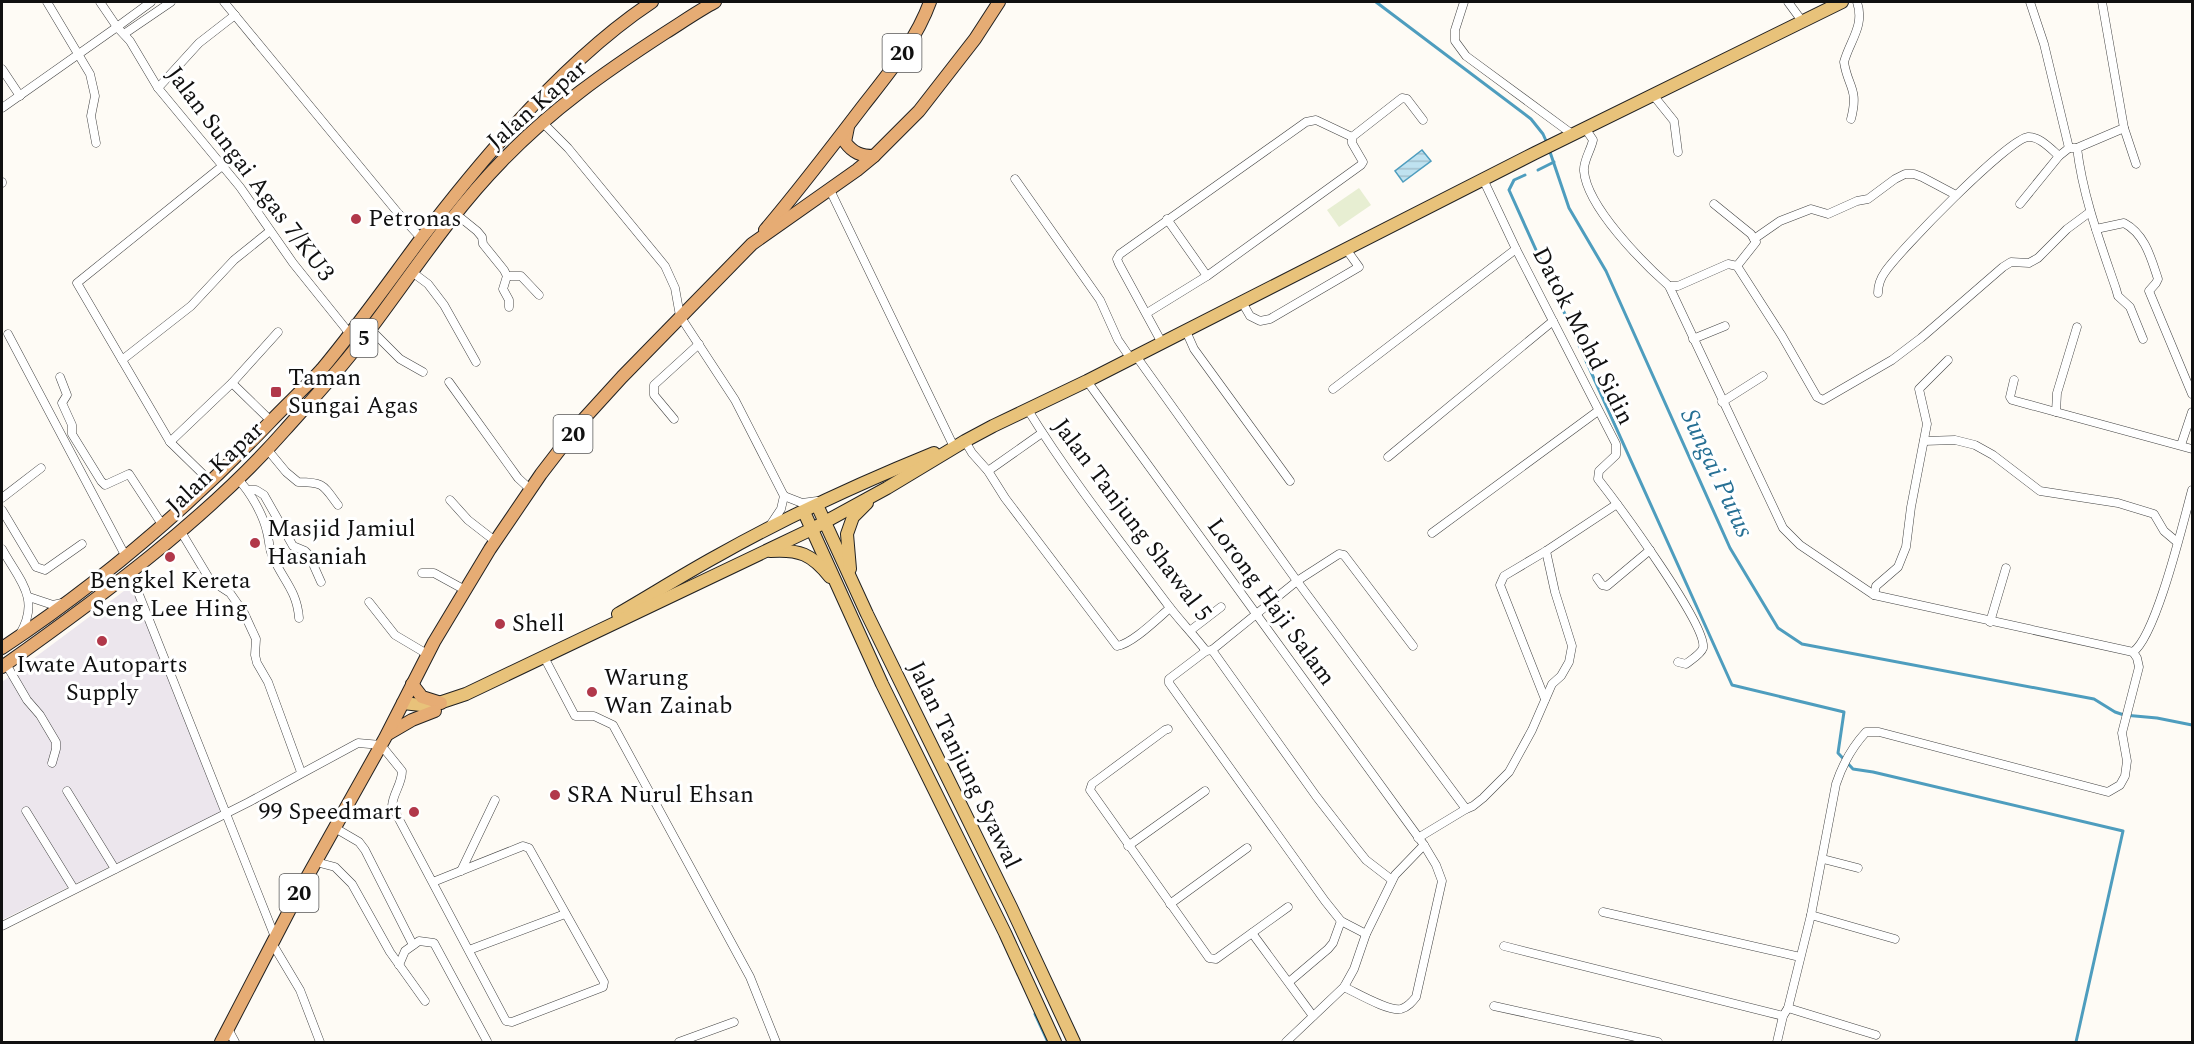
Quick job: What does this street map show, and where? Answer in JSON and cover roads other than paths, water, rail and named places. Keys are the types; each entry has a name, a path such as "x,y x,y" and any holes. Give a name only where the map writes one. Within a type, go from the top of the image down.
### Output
{"highway":[{"name":"Jalan Kapar","path":"2,648 126,557 237,458 320,371 462,188 545,93 615,29 644,5 652,2"},
{"name":"Jalan Kapar","path":"4,666 130,572 238,479 330,379 456,214 500,163 542,122 570,97 610,69 715,2"},
{"name":"20","path":"755,242 874,156 919,111 946,78 999,2"},
{"name":"20","path":"221,1042 273,940 383,741 427,654 495,541 530,489 591,411 680,315 755,242 791,200 893,68 912,38 929,3"},
{"path":"849,125 845,142 850,149 861,156 874,156"},
{"path":"412,684 422,697 438,707"},
{"path":"383,741 406,722 438,707"}],"main road":[{"path":"401,705 438,707 812,529 887,488 965,441 1558,141 1842,2"},
{"path":"556,651 719,555 767,530 848,491 965,441"},
{"path":"853,582 848,558 847,534 853,517 887,488"},
{"name":"Jalan Tanjung Syawal","path":"817,505 871,623 1011,907 1074,1042"},
{"name":"Jalan Tanjung Syawal","path":"804,512 882,684 1005,933 1055,1042"},
{"path":"760,552 794,550 810,556 842,592"}],"street":[{"path":"47,2 90,74 95,96 91,116 96,143"},
{"name":"Jalan Sungai Agas 7/KU3","path":"99,2 130,41 158,88 221,167 240,187 292,263 350,334"},
{"path":"2,108 151,2"},
{"path":"124,34 171,2"},
{"path":"224,2 398,213 422,238"},
{"path":"1464,2 1455,30 1455,41 1466,56 1572,134"},
{"path":"1788,2 1802,21"},
{"path":"1851,119 1854,90 1844,62 1860,25 1861,18 1857,2"},
{"path":"2030,2 2044,44 2090,212 2118,296 2130,307 2143,339"},
{"path":"2102,2 2124,128 2136,164"},
{"path":"158,88 199,43 235,15"},
{"path":"2,69 20,96"},
{"path":"1653,95 1674,121 1678,152"},
{"path":"1147,313 1207,276 1361,165 1363,162 1352,143 1353,137 1402,98 1407,99 1424,120"},
{"path":"1162,343 1117,259 1120,254 1306,122 1316,120 1353,137"},
{"path":"542,122 568,148 659,257 675,288 680,315 735,400 784,496 793,501 810,503 848,491"},
{"path":"1585,128 1593,140 1583,168 1586,182 1594,199 1643,262 1669,286 1783,528 1800,544 1874,595 2133,652 2139,667 2122,734 2127,761 2125,776 2120,785 2108,792 1873,731 1866,732 1840,772 1811,915 1788,1008 1783,1016 1777,1042"},
{"path":"2020,204 2059,156 2073,148 2124,128"},
{"path":"1878,293 1878,286 1887,269 1956,195 1989,164 2025,138 2034,137 2059,156"},
{"path":"211,482 170,442 77,283 221,167"},
{"path":"1754,239 1780,221 1811,209 1828,214 1857,201 1868,199 1905,174 1914,174 1956,195"},
{"path":"1015,179 1100,300 1118,340 1466,809"},
{"name":"Datok Mohd Sidin","path":"1483,179 1516,249 1616,444 1616,455 1597,475 1650,550 1696,624 1703,646 1702,651 1686,664 1678,662"},
{"path":"830,190 952,446"},
{"path":"1714,204 1754,239 1755,245 1737,266"},
{"path":"1669,286 1678,286 1728,264 1737,266 1782,336 1817,397 1823,400 1892,360 2003,267 2011,262 2029,263 2038,258 2067,228 2090,212"},
{"path":"456,214 477,231 482,237 483,244 504,270 507,276 503,289 509,300 509,306"},
{"path":"1167,219 1207,276"},
{"path":"2096,229 2124,223 2136,231 2149,251 2158,279 2149,291 2193,394"},
{"path":"122,360 191,306 234,260 270,231"},
{"path":"1242,302 1250,316 1260,321 1270,319 1359,267 1346,249"},
{"path":"1333,388 1516,249"},
{"path":"412,272 428,284 444,305 476,362"},
{"path":"507,276 521,276 538,295"},
{"path":"1388,457 1553,321"},
{"path":"1693,339 1725,326"},
{"path":"2056,412 2056,393 2078,327"},
{"path":"370,329 400,359 423,372"},
{"path":"1186,331 1194,349 1290,481"},
{"path":"170,442 232,383 278,332"},
{"path":"8,334 126,557"},
{"path":"674,419 654,395 654,385 699,344"},
{"path":"1874,595 1876,586 1898,567 1906,547 1927,418 1919,389 1948,360"},
{"path":"1722,402 1763,376"},
{"path":"60,377 67,395 63,403 72,425 72,434 101,481 105,484 110,483 129,474 163,526"},
{"path":"2014,380 2010,397 2012,400 2193,449"},
{"name":"Lorong Haji Salam","path":"1087,381 1424,845 1436,865 1442,881 1416,997 1408,1006 1400,1010 1387,1007 1344,987"},
{"path":"449,382 518,478 530,489"},
{"path":"232,383 271,421"},
{"name":"Jalan Tanjung Shawal 5","path":"1028,410 1042,433 1170,608 1209,651 1354,846 1366,860 1392,880"},
{"path":"1432,533 1599,411"},
{"path":"2181,446 2193,412"},
{"path":"988,471 1042,433"},
{"path":"1924,441 1955,440 1975,445 1993,455 2040,491 2118,503 2154,514 2164,531 2177,542"},
{"path":"965,441 1113,643 1121,646 1170,608"},
{"path":"267,449 286,472 298,482 314,482 323,485 338,505"},
{"path":"2,498 41,468"},
{"path":"238,479 248,490 262,517 271,554 298,602 299,618"},
{"path":"248,490 256,490 264,495 293,546 309,555 321,582"},
{"path":"2133,652 2144,641 2162,594 2193,490"},
{"path":"767,530 781,509 784,496"},
{"path":"450,500 468,520 495,541"},
{"path":"1545,699 1500,585 1504,576 1617,504"},
{"path":"2,510 36,567 45,570 82,544"},
{"path":"180,530 210,580 230,593 244,613 256,639 257,663 275,701 301,772"},
{"path":"2,549 29,597 30,612 18,637"},
{"path":"1597,578 1602,585 1607,586 1650,550"},
{"path":"1418,838 1473,806 1509,772 1532,730 1552,684 1566,670 1572,646 1555,592 1546,551"},
{"path":"1366,933 1341,921 1169,683 1172,676 1209,651 1297,581 1335,556 1344,555 1413,646"},
{"path":"1990,622 2006,568"},
{"path":"130,572 226,812 273,940 300,990 320,1042"},
{"path":"422,573 434,573 465,590"},
{"path":"29,597 53,605 67,602"},
{"path":"369,602 395,635 427,654"},
{"path":"1191,630 1221,607"},
{"path":"544,657 575,716 594,716 613,725 750,977 776,1042"},
{"path":"4,666 40,715 56,742 52,763"},
{"path":"1167,729 1089,787 1128,846 1212,960 1288,907"},
{"path":"2,926 358,742 383,741 402,771 402,779 393,797 392,806 506,1021 512,1022 603,987 604,982 529,848 523,846 433,882"},
{"path":"1128,846 1205,790"},
{"path":"67,791 115,869"},
{"path":"461,871 495,800"},
{"path":"26,811 74,889"},
{"path":"334,828 359,842 365,850 413,945"},
{"path":"1286,1042 1344,987 1354,969 1366,933 1392,880 1424,845"},
{"path":"1170,904 1248,848"},
{"path":"1823,860 1858,868"},
{"path":"316,862 335,867 352,884 390,952 424,1000"},
{"path":"1603,912 1800,957"},
{"path":"469,950 565,914"},
{"path":"1811,915 1895,939"},
{"path":"1288,982 1328,949 1333,943 1341,921"},
{"path":"1252,933 1313,1016"},
{"path":"399,965 405,951 419,941 434,943 487,1041"},
{"path":"1504,946 1783,1016"},
{"path":"1494,1006 1658,1042"},
{"path":"1788,1008 1876,1035"},
{"path":"679,1042 689,1041 734,1022"},
{"path":"228,1029 235,1042"}],"water":[{"path":"1422,150 1431,161 1403,182 1395,171"}],"waterway":[{"name":"Sungai Putus","path":"1376,2 1531,119 1547,143"},
{"name":"Sungai Putus","path":"1549,149 1569,208 1606,271 1730,548 1778,628 1802,644 2094,699 2124,715 2157,718 2192,725"},
{"path":"1538,170 1554,162"},
{"path":"1525,175 1514,180 1509,190 1732,685 1844,712 1838,753 1853,769 2123,831 2076,1042"},
{"path":"1035,1014 1048,1042"}],"place":[{"name":"Petronas","path":"356,219"},
{"name":"Taman Sungai Agas","path":"276,392"},
{"name":"Masjid Jamiul Hasaniah","path":"255,543"},
{"name":"Bengkel Kereta Seng Lee Hing","path":"170,557"},
{"name":"Shell","path":"500,624"},
{"name":"Iwate Autoparts Supply","path":"102,641"},
{"name":"Warung Wan Zainab","path":"592,692"},
{"name":"SRA Nurul Ehsan","path":"555,795"},
{"name":"99 Speedmart","path":"414,812"}]}
